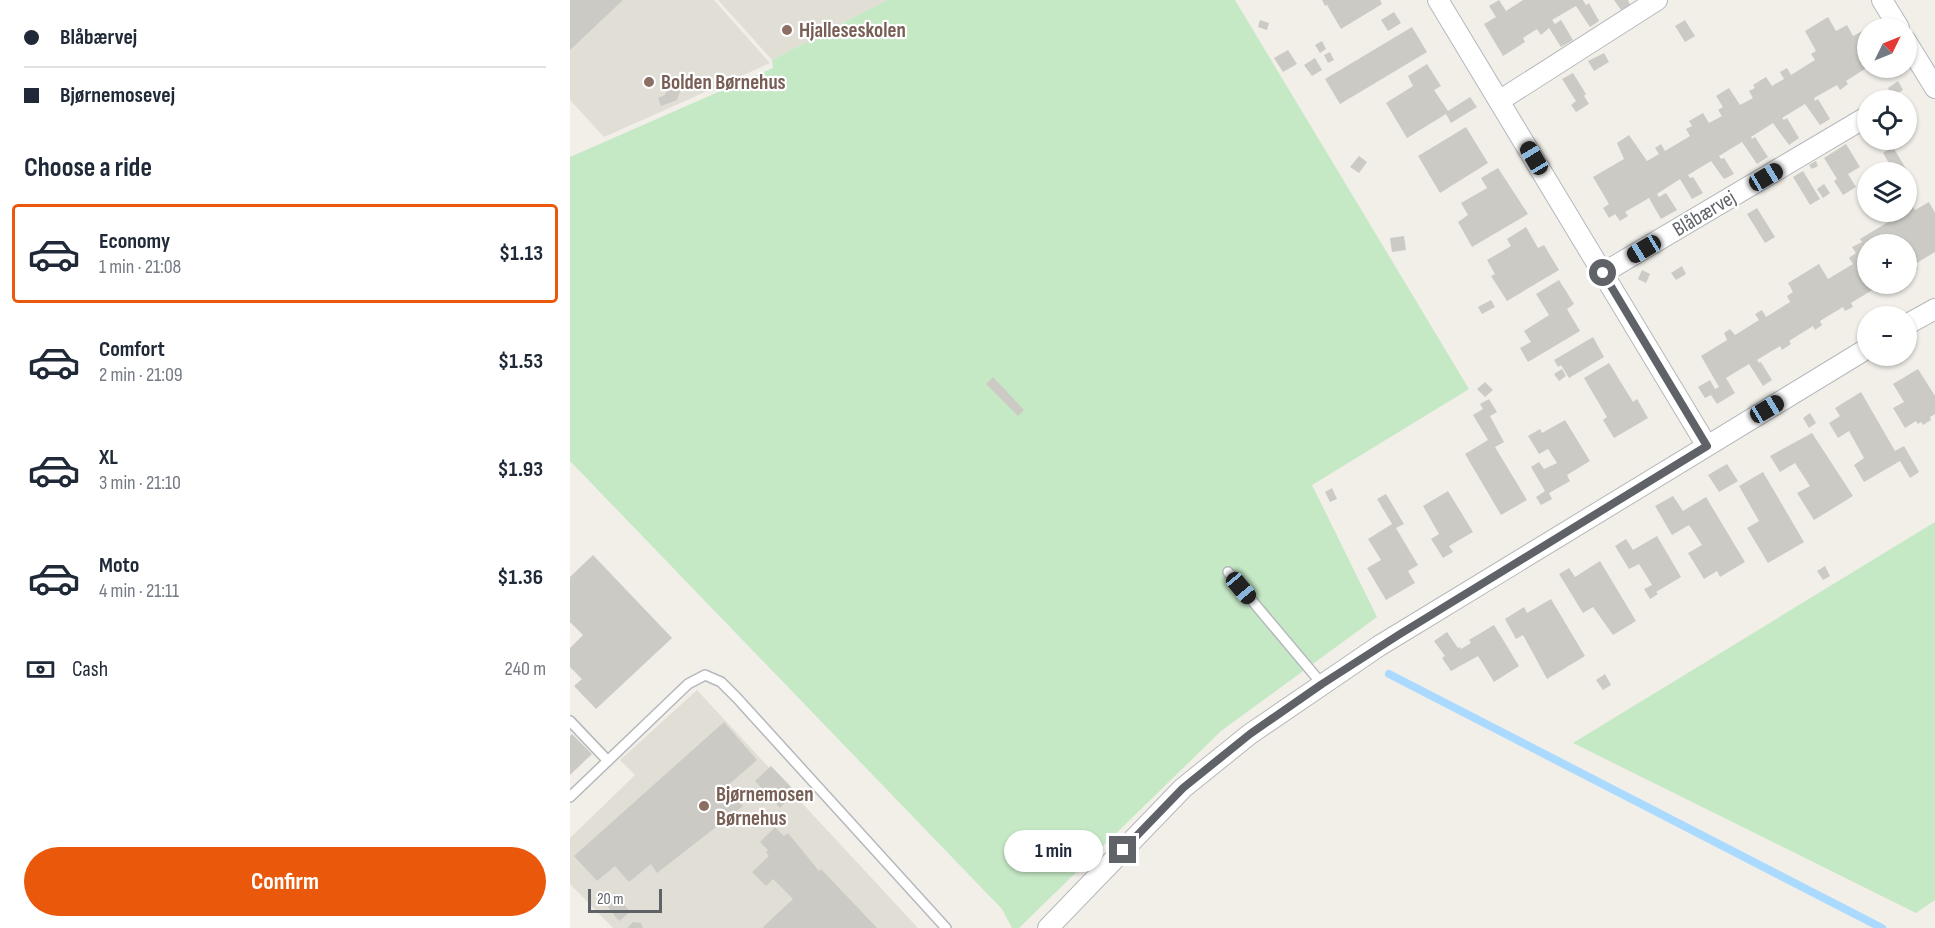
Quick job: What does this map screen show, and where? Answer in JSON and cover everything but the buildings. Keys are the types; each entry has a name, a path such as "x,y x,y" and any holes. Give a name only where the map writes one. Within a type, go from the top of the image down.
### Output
{"street":[{"path":"1438,0 1707,446"},
{"path":"1499,101 1657,0"},
{"path":"1882,0 1893,18"},
{"path":"1917,59 1935,88"},
{"name":"Blåbærvej","path":"1603,273 1857,123"},
{"path":"1917,320 1935,309"},
{"path":"1048,928 1183,788 1250,734 1380,646 1857,355"}],"lane":[{"path":"1228,572 1322,684"},
{"path":"570,797 688,684 705,675 721,682 946,928"},
{"path":"570,721 608,761"}],"shaded area":[{"name":"Bolden Børnehus","path":"570,0 714,0 770,63 604,137 570,100"},
{"name":"Hjalleseskolen","path":"718,0 887,0 772,60"},
{"name":"Bjørnemosen Børnehus","path":"697,690 918,928 613,928 570,884 570,838 635,775 620,760"}],"green space":[{"path":"887,0 1235,0 1469,389 1312,485 1377,617 1221,731 1019,928 1012,928 1002,909 570,461 570,157 773,68 772,60"},
{"path":"1935,522 1935,900 1916,913 1573,743"}],"waterway":[{"path":"1389,674 1882,928"}],"place":[{"name":"Hjalleseskolen","path":"787,30"},
{"name":"Bolden Børnehus","path":"649,82"},
{"name":"Bjørnemosen Børnehus","path":"704,806"}],"route":[{"path":"1123,850 1183,788 1250,734 1322,684 1707,446 1603,273"}]}
